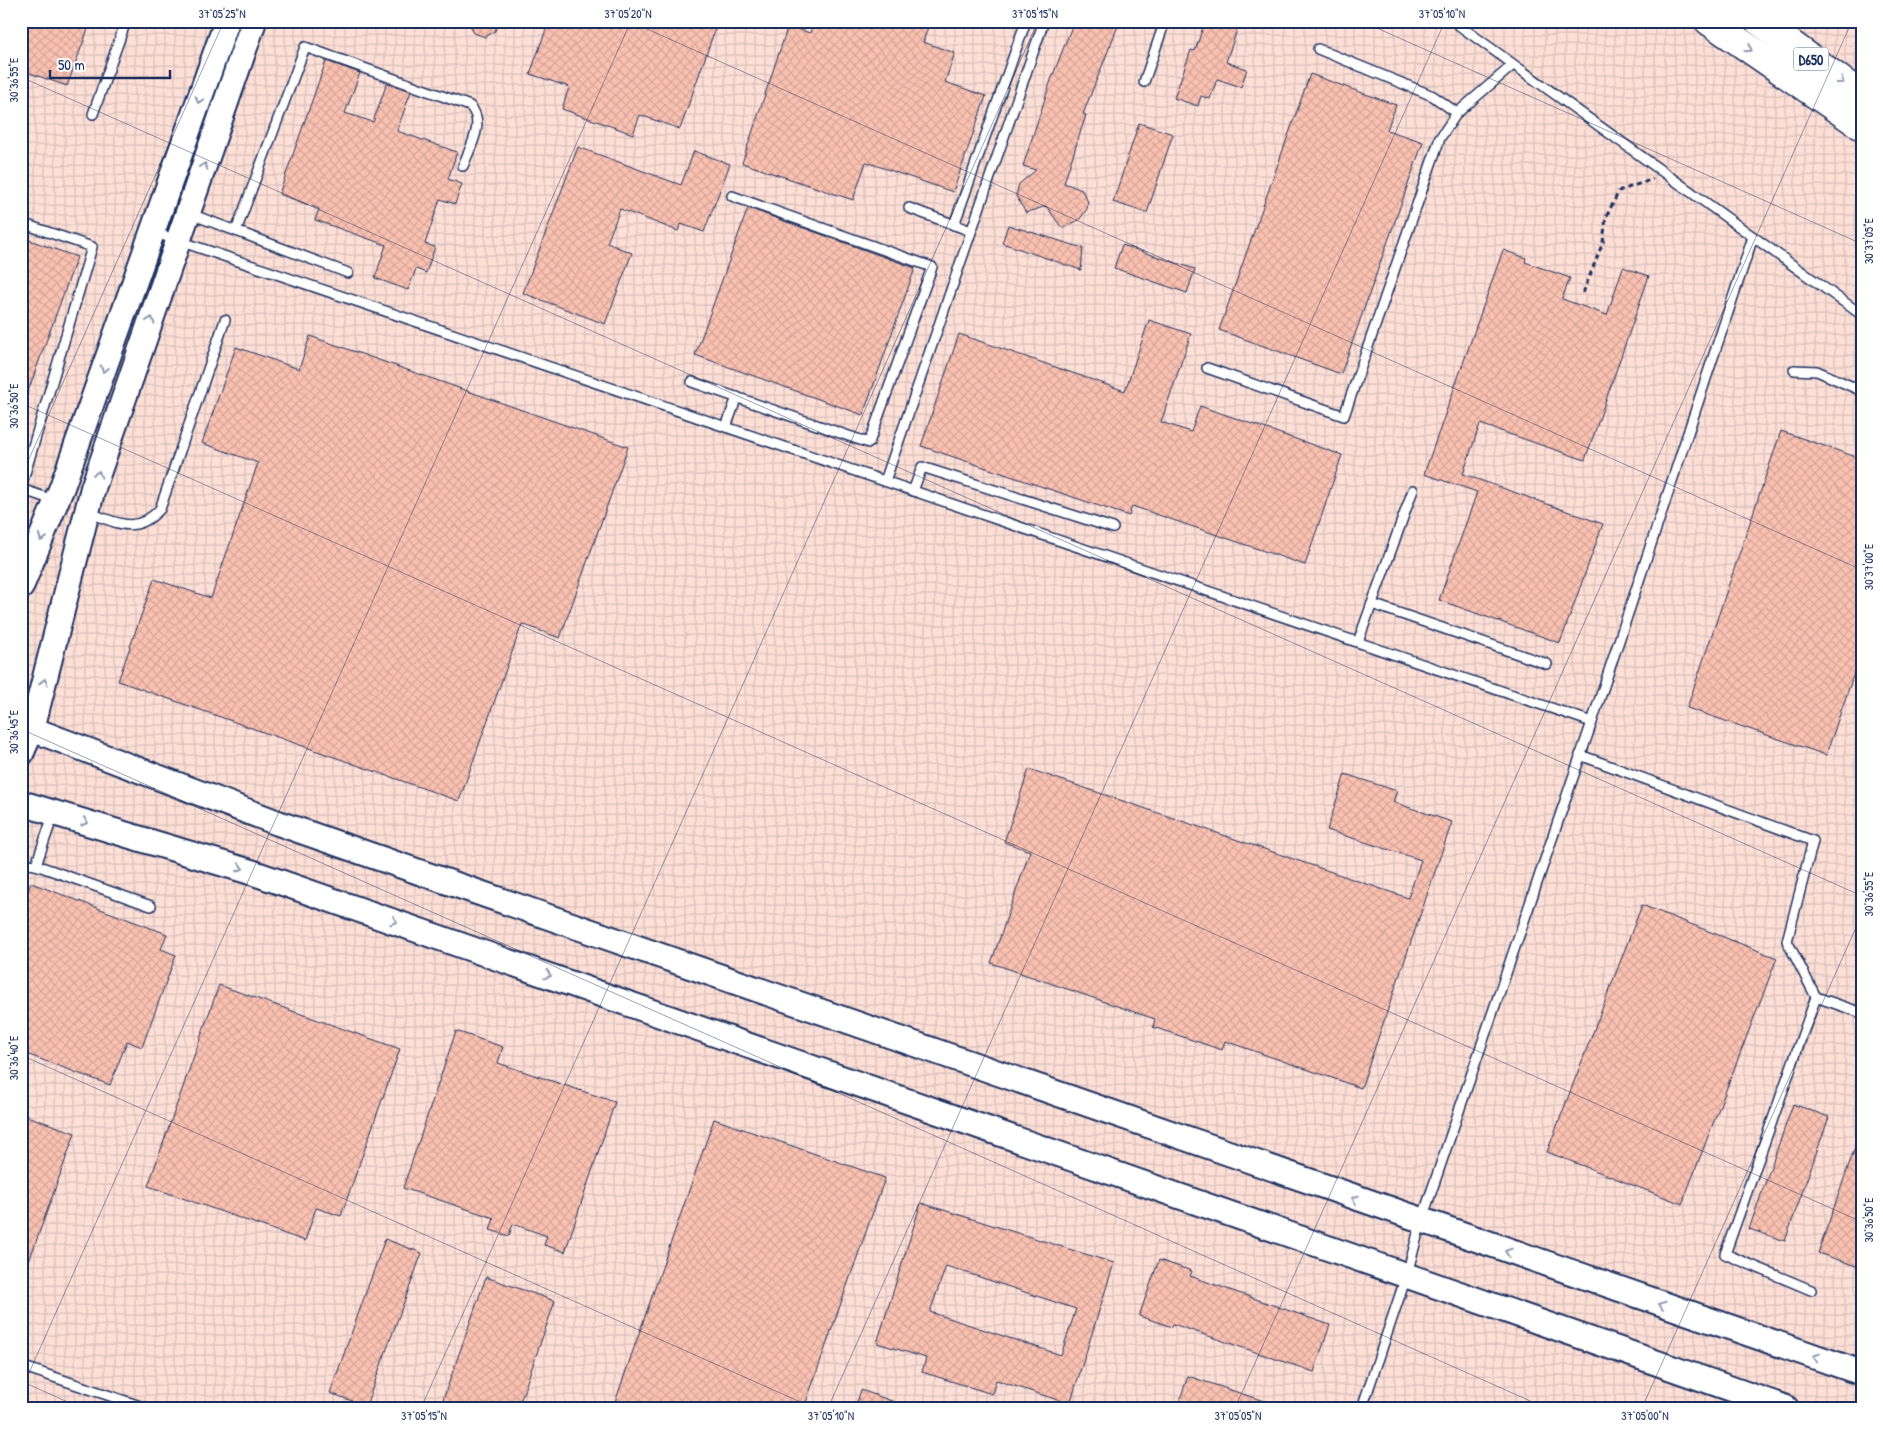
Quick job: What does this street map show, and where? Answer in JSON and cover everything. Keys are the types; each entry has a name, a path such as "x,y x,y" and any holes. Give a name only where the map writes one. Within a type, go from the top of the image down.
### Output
{"highway":[{"path":"1709,21 1862,126"},
{"name":"D650","path":"1759,21 1862,96"}],"street":[{"path":"21,588 56,501 227,21"},
{"path":"21,754 26,727 93,488 254,21"},
{"path":"26,727 278,823 1421,1222 1862,1373"},
{"path":"21,803 254,873 1407,1274 1786,1408"}],"lane":[{"path":"93,114 126,21"},
{"path":"954,224 1026,21"},
{"path":"885,481 1044,21"},
{"path":"1144,82 1165,21"},
{"path":"1453,21 1862,315"},
{"path":"236,231 305,47 470,106 476,115 477,126 463,166"},
{"path":"1318,49 1433,96 1457,113"},
{"path":"1207,368 1344,416 1440,138 1457,113 1514,65"},
{"path":"692,382 869,443 932,267 732,196"},
{"path":"909,208 971,231"},
{"path":"188,213 348,273"},
{"path":"21,222 92,247 21,488 56,501"},
{"path":"153,232 1592,722"},
{"path":"1362,1408 1407,1274 1421,1222 1592,722 1753,237"},
{"path":"87,512 128,526 148,520 160,509 225,320"},
{"path":"1794,370 1818,371 1862,391"},
{"path":"726,427 737,398"},
{"path":"913,491 922,467 1112,528"},
{"path":"1358,642 1413,490"},
{"path":"1372,604 1547,664"},
{"path":"1580,755 1813,841 1787,941 1816,996 1862,1012"},
{"path":"36,865 54,813"},
{"path":"21,863 36,865 151,906"},
{"path":"1811,1290 1724,1254 1816,996"},
{"path":"21,1366 146,1408"}],"path":[{"path":"1583,293 1603,242 1606,217 1619,192 1665,174"}],"shaded area":[{"path":"21,21 1862,21 1862,1408 21,1408"}],"building":[{"path":"21,21 91,21 67,86 21,70"},
{"path":"468,21 499,21 495,31 485,37 474,33"},
{"path":"549,21 718,21 680,129 640,115 633,134 562,109 569,87 530,74"},
{"path":"814,21 861,21 874,26 875,21 930,21 923,42 955,53 945,82 986,96 953,192 866,162 853,200 742,163 788,26 810,33"},
{"path":"1074,21 1120,21 1083,114 1086,115 1064,183 1082,190 1088,202 1087,209 1079,220 1062,228 1046,206 1026,213 1016,196 1019,184 1036,170 1023,166 1051,80"},
{"path":"1205,21 1240,21 1226,62 1247,69 1241,87 1217,79 1210,99 1201,96 1198,106 1174,98 1191,50 1195,51"},
{"path":"326,61 360,73 345,113 373,122 387,83 411,91 397,131 457,152 448,179 462,184 455,204 440,199 425,244 435,247 426,273 416,269 408,290 375,278 386,245 315,220 319,209 279,194"},
{"path":"1310,74 1396,105 1387,130 1423,142 1341,374 1219,330"},
{"path":"1139,123 1173,134 1147,213 1113,202"},
{"path":"578,147 681,185 694,151 730,164 704,232 681,224 678,231 620,209 607,243 632,253 605,324 523,293"},
{"path":"748,208 915,268 863,415 695,355"},
{"path":"1008,225 1083,248 1081,270 1002,243"},
{"path":"21,237 77,257 23,405 21,405"},
{"path":"1122,245 1195,269 1187,293 1114,268"},
{"path":"1503,250 1526,258 1525,262 1570,278 1562,299 1607,315 1623,267 1649,276 1585,460 1480,424 1463,474 1603,524 1560,643 1439,600 1477,492 1424,474"},
{"path":"1149,320 1191,334 1161,422 1191,432 1200,406 1342,455 1305,565 1132,506 1129,516 921,446 959,334 1125,391"},
{"path":"310,336 628,447 560,638 522,624 459,801 118,681 154,579 211,598 258,463 202,443 236,347 299,369"},
{"path":"1781,431 1862,459 1862,650 1826,755 1687,708"},
{"path":"1029,769 1408,898 1421,860 1327,830 1345,774 1397,791 1393,802 1452,822 1361,1088 1225,1041 1222,1050 1153,1027 1155,1019 991,963 1030,851 1004,842"},
{"path":"31,883 167,934 161,949 176,955 142,1047 127,1041 110,1085 21,1052 21,908"},
{"path":"1642,905 1777,958 1682,1204 1547,1152"},
{"path":"219,985 400,1049 341,1216 316,1208 305,1241 148,1186"},
{"path":"456,1031 503,1047 498,1063 615,1102 565,1252 544,1245 547,1236 513,1224 509,1236 490,1230 494,1218 403,1188"},
{"path":"1793,1104 1829,1117 1785,1241 1749,1229"},
{"path":"21,1114 75,1133 23,1278 21,1278"},
{"path":"714,1119 885,1178 804,1408 631,1408 615,1402"},
{"path":"1860,1133 1862,1133 1862,1268 1818,1253"},
{"path":"921,1203 1114,1263 1070,1404 996,1380 992,1394 922,1372 926,1358 877,1343","holes":["946,1266 1076,1309 1061,1355 930,1312"]},
{"path":"385,1239 422,1253 366,1406 330,1393"},
{"path":"1159,1260 1192,1271 1190,1276 1330,1325 1314,1372 1173,1324 1172,1327 1139,1316"},
{"path":"486,1277 555,1301 518,1408 440,1408"},
{"path":"1188,1376 1276,1405 1275,1408 1177,1408"},
{"path":"861,1390 906,1406 905,1408 855,1408"}]}
